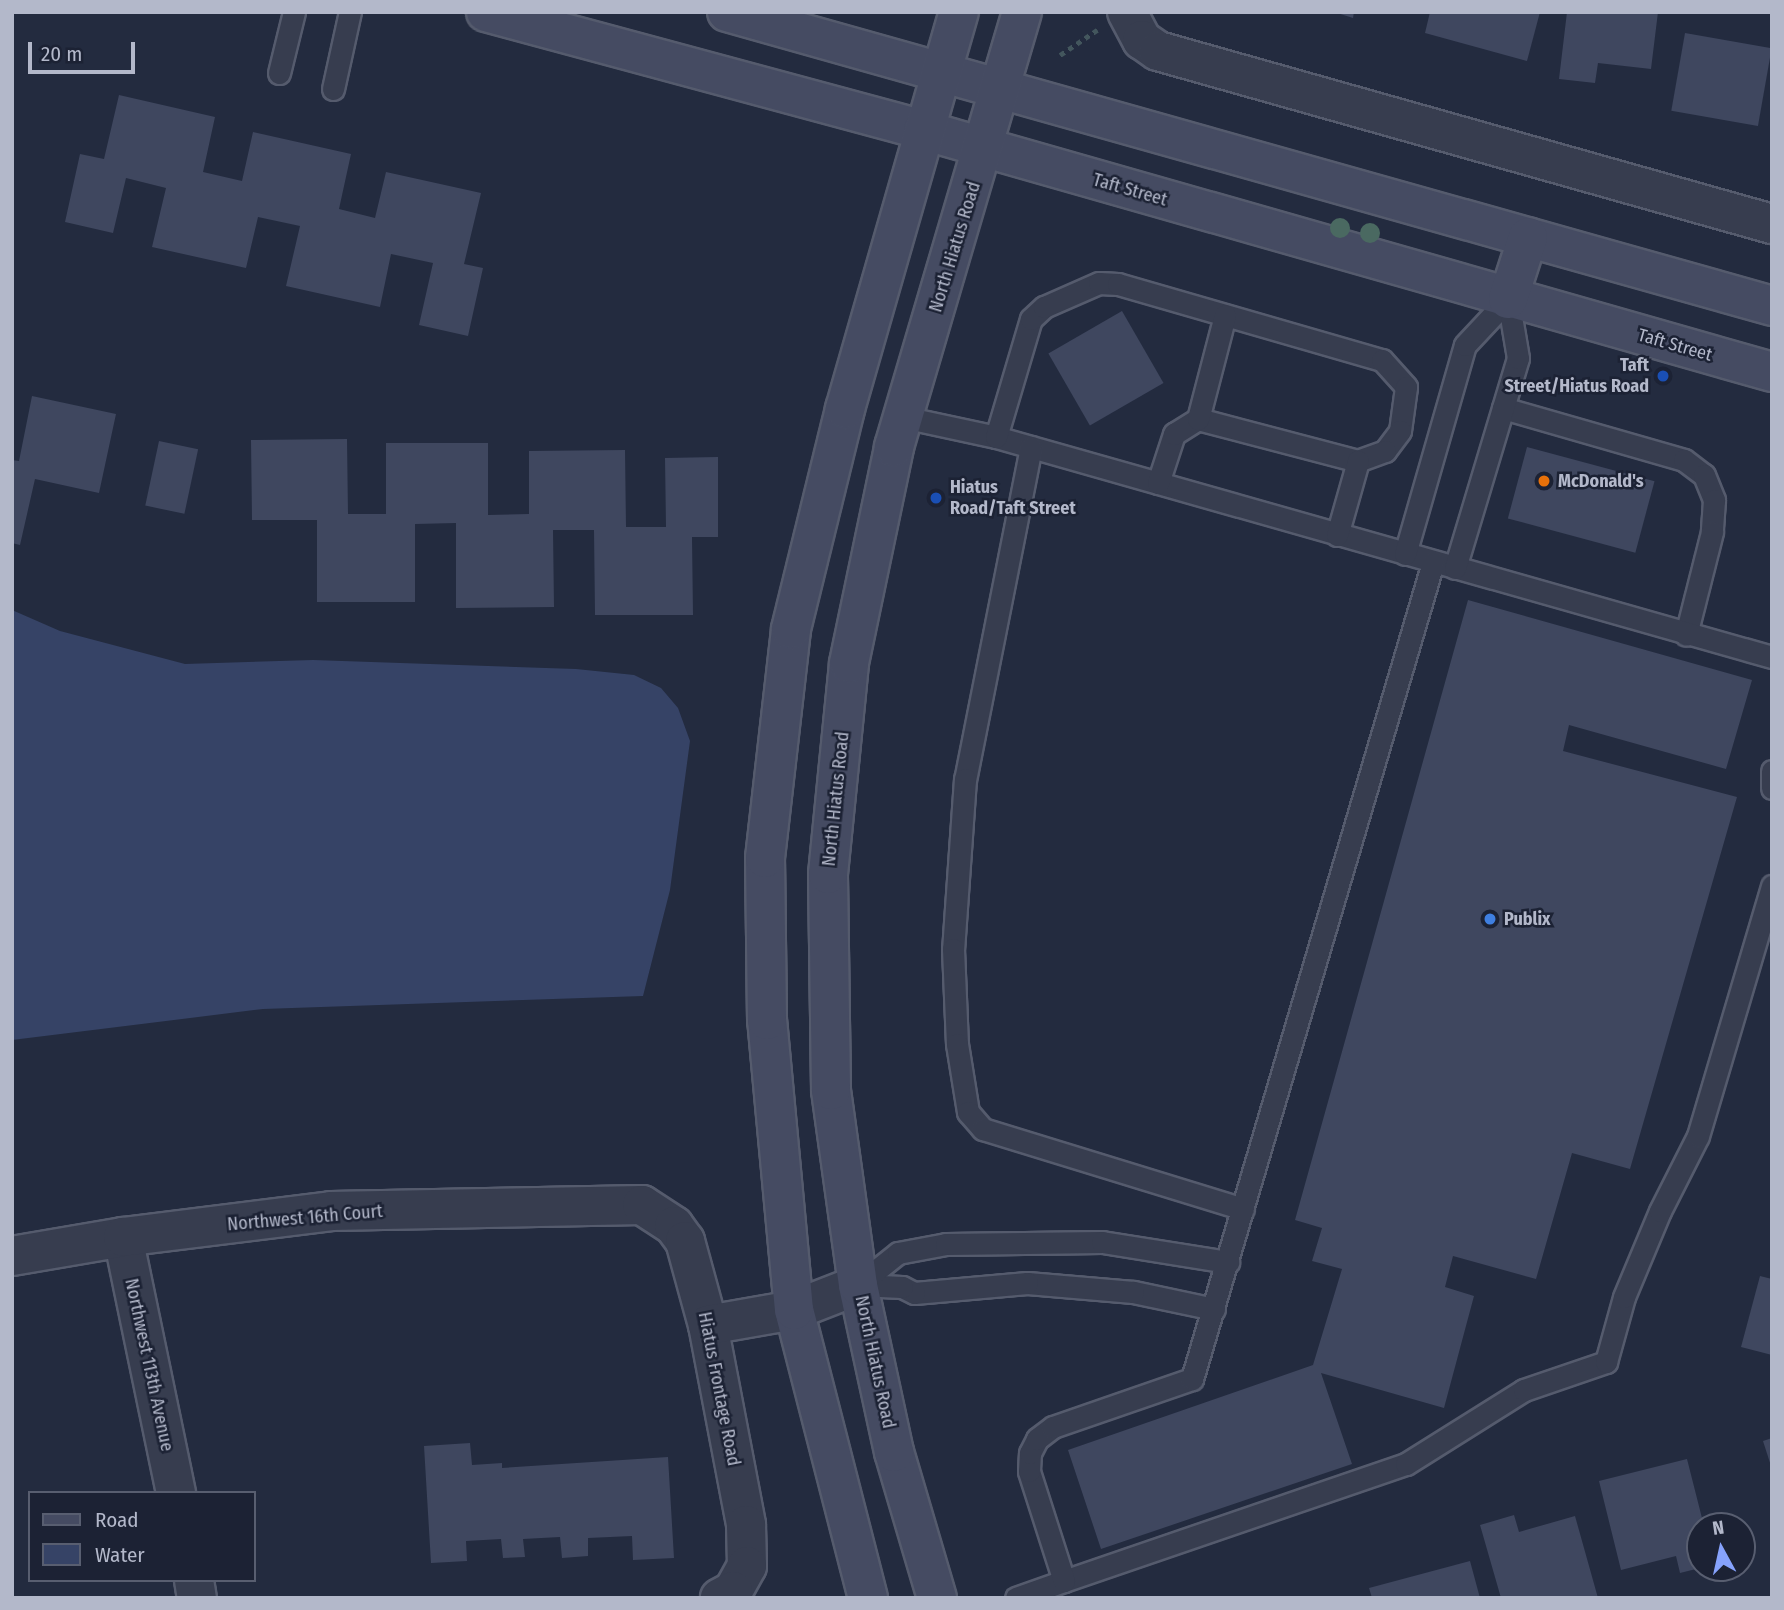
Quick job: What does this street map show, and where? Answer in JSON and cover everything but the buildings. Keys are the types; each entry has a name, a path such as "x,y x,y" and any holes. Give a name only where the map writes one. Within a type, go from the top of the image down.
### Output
{"main road":[{"name":"Taft Street","path":"486,12 923,130 1508,299 1772,372"},
{"path":"727,12 942,71 1000,91 1772,306"},
{"path":"868,1598 831,1466 794,1310 767,1020 766,844 791,629 845,409 958,12"},
{"name":"North Hiatus Road","path":"937,1598 894,1452 858,1285 831,1090 828,874 849,663 903,417 985,149 1022,12"},
{"path":"1508,299 1528,237"}],"street":[{"path":"1121,18 1142,40 1158,51 1772,224"},
{"name":"Northwest 16th Court","path":"12,1256 123,1237 331,1212 642,1205"},
{"name":"Hiatus Frontage Road","path":"642,1205 674,1226 685,1241 708,1325 746,1525 747,1566 727,1594"},
{"name":"Northwest 113th Avenue","path":"123,1237 176,1491"},
{"path":"708,1325 794,1310 858,1285"}],"lane":[{"path":"279,74 294,12"},
{"path":"333,89 351,12"},
{"path":"996,437 1031,319 1044,307 1109,284 1382,360 1399,374 1406,387 1400,430 1385,451 1359,461 1198,419"},
{"path":"1455,568 1518,358 1508,299"},
{"path":"1405,554 1465,345 1508,299"},
{"path":"1158,483 1174,434 1198,419 1225,315"},
{"path":"1503,408 1684,460 1704,475 1714,500 1713,524 1686,635"},
{"path":"903,417 996,437 1686,635 1772,657"},
{"path":"1031,447 965,779 953,949 957,1044 968,1112 983,1129 1244,1209"},
{"path":"1336,535 1359,461"},
{"path":"1064,1581 1029,1471 1030,1453 1037,1439 1053,1427 1192,1379 1433,562"},
{"path":"1772,771 1772,788"},
{"path":"1016,1598 1406,1464 1524,1390 1606,1362 1624,1297 1660,1211 1698,1136 1772,886"},
{"path":"858,1285 898,1253 946,1244 1102,1242 1228,1262"},
{"path":"858,1285 902,1287 914,1293 1027,1283 1133,1292 1214,1309"}],"path":[{"path":"1060,55 1121,18"}],"water":[{"path":"12,610 60,631 185,664 313,660 576,669 634,675 661,688 678,708 690,741 670,890 643,996 263,1009 12,1040"}],"place":[{"name":"Taft Street/Hiatus Road","path":"1663,376"},
{"name":"McDonald's","path":"1544,481"},
{"name":"Hiatus Road/Taft Street","path":"936,498"},
{"name":"Publix","path":"1490,919"}]}
